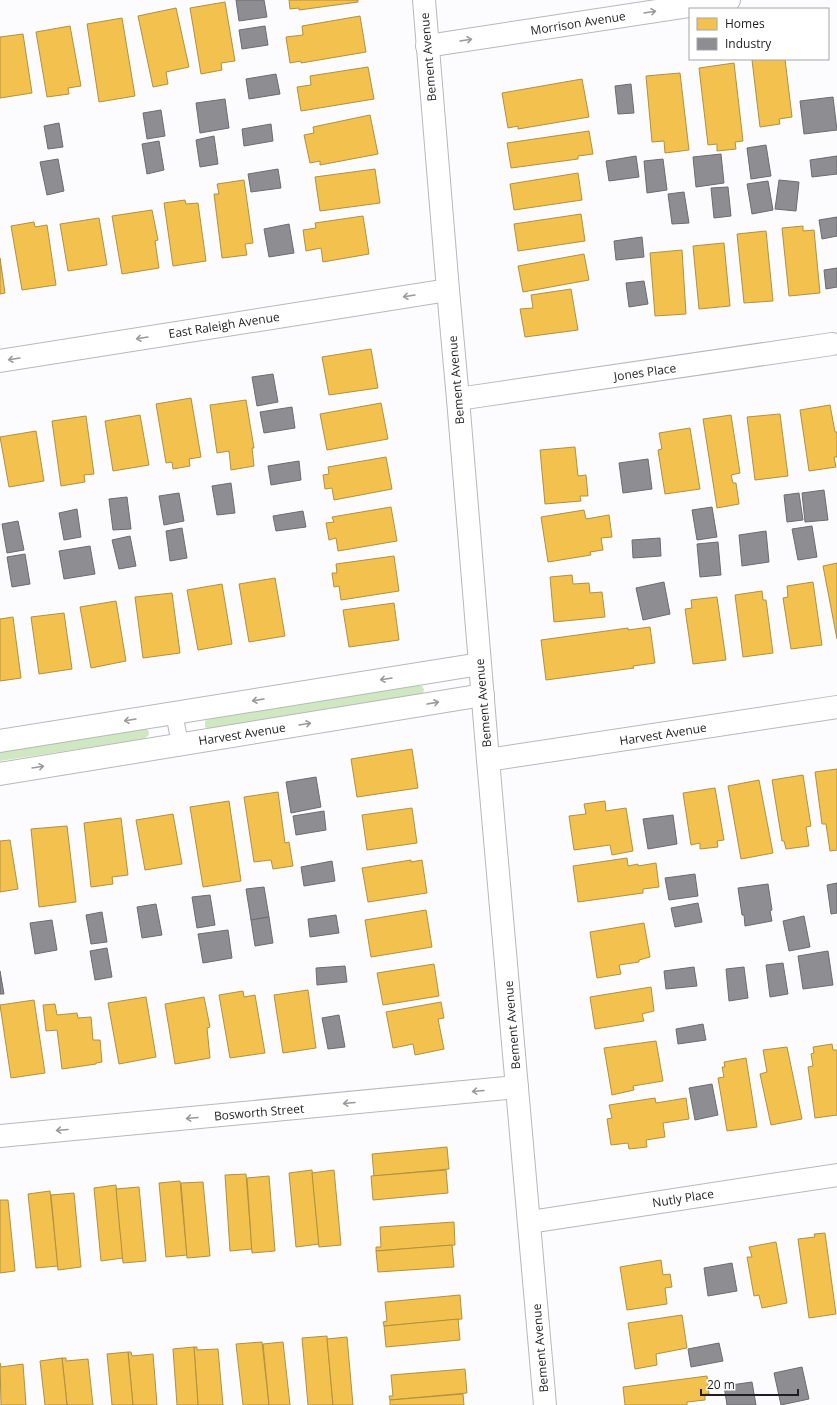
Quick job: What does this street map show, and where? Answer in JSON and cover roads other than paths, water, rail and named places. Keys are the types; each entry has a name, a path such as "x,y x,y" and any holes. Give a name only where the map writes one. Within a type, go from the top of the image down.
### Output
{"street":[{"name":"Bement Avenue","path":"424,0 488,760 545,1405"},
{"name":"Morrison Avenue","path":"427,46 729,0"},
{"name":"East Raleigh Avenue","path":"0,361 448,290"},
{"name":"Jones Place","path":"458,399 832,344"},
{"path":"0,741 480,664"},
{"name":"Harvest Avenue","path":"0,774 483,695"},
{"name":"Harvest Avenue","path":"488,760 837,707"},
{"name":"Bosworth Street","path":"0,1136 517,1087"},
{"name":"Nutly Place","path":"530,1222 837,1175"}],"lane":[{"path":"174,713 180,744"}]}
